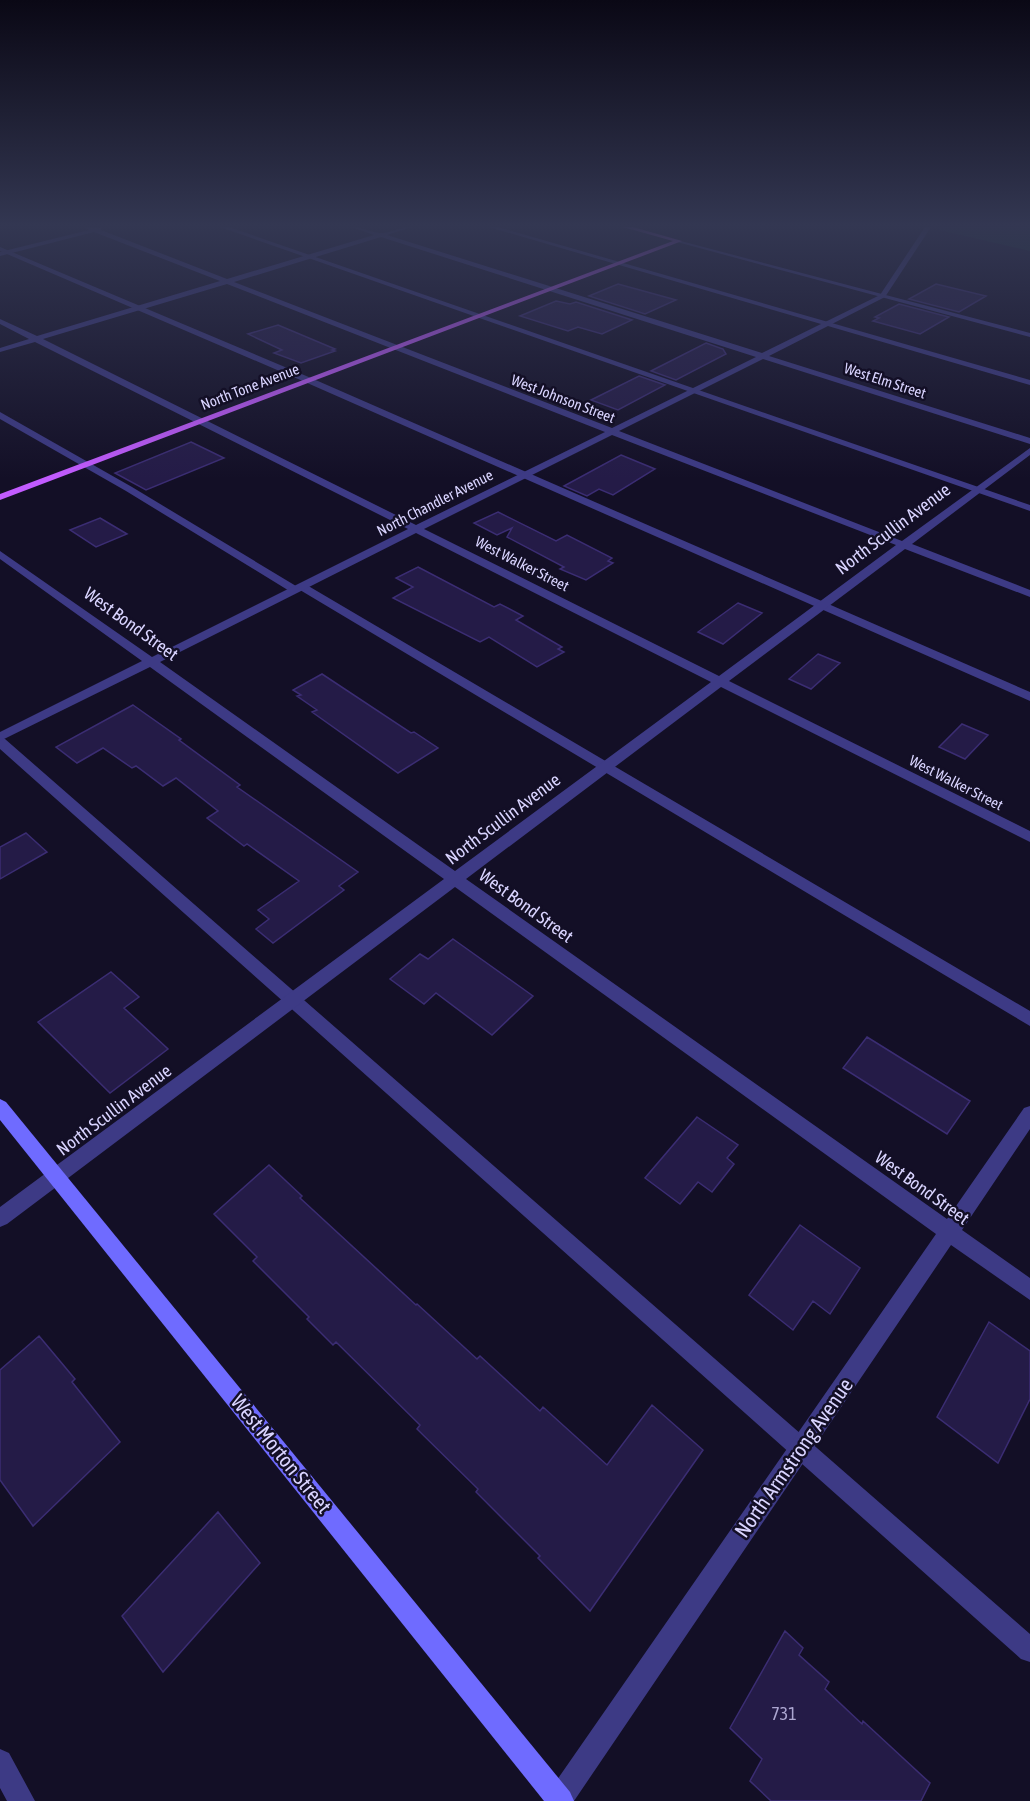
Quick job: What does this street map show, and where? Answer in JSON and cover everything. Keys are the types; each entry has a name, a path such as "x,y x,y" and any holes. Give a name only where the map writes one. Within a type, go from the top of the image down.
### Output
{"main road":[{"name":"North Tone Avenue","path":"0,497 493,311"},
{"name":"West Morton Street","path":"0,1107 559,1800"}],"street":[{"path":"0,350 129,311"},
{"path":"146,311 1030,697"},
{"name":"West Johnson Street","path":"299,311 1030,594"},
{"path":"460,311 1030,508"},
{"name":"West Elm Street","path":"621,311 1030,441"},
{"path":"782,311 1030,383"},
{"name":"North Chandler Avenue","path":"0,737 852,311"},
{"path":"940,311 1030,335"},
{"name":"West Walker Street","path":"0,321 1030,837"},
{"path":"0,415 1030,1019"},
{"name":"North Scullin Avenue","path":"0,1218 1030,451"},
{"name":"West Bond Street","path":"0,554 1030,1290"},
{"path":"0,742 1030,1650"},
{"name":"North Armstrong Avenue","path":"559,1800 1030,1114"},
{"path":"0,1762 21,1801"}],"building":[{"path":"532,311 604,311 632,320 602,334 578,327 568,331 520,316"},
{"path":"636,311 652,311 645,314"},
{"path":"886,311 926,311 949,317 920,334 873,321 879,318 875,317"},
{"path":"278,325 335,349 332,350 335,351 301,363 274,353 282,350 248,334"},
{"path":"706,343 723,349 726,354 676,380 651,371"},
{"path":"639,376 665,385 618,410 591,400"},
{"path":"191,442 224,458 146,490 115,473"},
{"path":"621,455 655,469 613,495 599,489 587,496 564,486"},
{"path":"498,512 556,541 567,535 612,558 608,561 613,563 586,580 560,569 564,567 507,537 512,528 497,535 474,523"},
{"path":"100,518 127,534 96,547 70,530"},
{"path":"418,567 494,607 500,604 523,616 516,620 562,647 558,649 564,652 537,667 489,637 480,642 393,598 413,587 396,578"},
{"path":"738,603 762,613 723,644 698,632"},
{"path":"818,654 840,663 811,689 789,679"},
{"path":"322,674 411,733 414,732 438,748 398,773 312,712 317,710 297,696 301,695 293,690"},
{"path":"133,705 240,785 237,787 358,872 339,886 344,890 273,943 256,929 269,919 258,910 299,881 247,844 244,846 207,818 218,811 176,778 163,786 136,766 132,768 103,748 77,763 56,747"},
{"path":"962,724 988,735 965,759 939,747"},
{"path":"26,833 47,852 0,879 0,847"},
{"path":"453,939 533,996 492,1035 436,993 424,1004 390,979 420,954 428,959"},
{"path":"111,972 139,997 124,1008 168,1049 110,1093 38,1022"},
{"path":"867,1037 970,1101 947,1134 843,1068"},
{"path":"697,1117 738,1145 727,1158 734,1164 712,1192 698,1182 680,1204 645,1178"},
{"path":"269,1165 302,1196 300,1198 416,1305 477,1359 480,1356 540,1411 543,1407 607,1465 652,1405 703,1450 590,1611 538,1558 540,1556 476,1492 478,1489 417,1429 420,1425 336,1342 333,1345 307,1319 309,1317 253,1261 257,1257 214,1214"},
{"path":"800,1225 860,1268 830,1314 813,1301 793,1330 749,1295"},
{"path":"989,1322 1030,1351 1030,1399 998,1463 937,1417"},
{"path":"39,1336 75,1379 72,1382 120,1442 33,1526 0,1480 0,1370"},
{"path":"218,1512 260,1563 163,1672 122,1616"},
{"path":"785,1631 803,1648 799,1655 829,1682 825,1689 930,1783 921,1801 771,1801 750,1781 762,1759 730,1728"}]}
